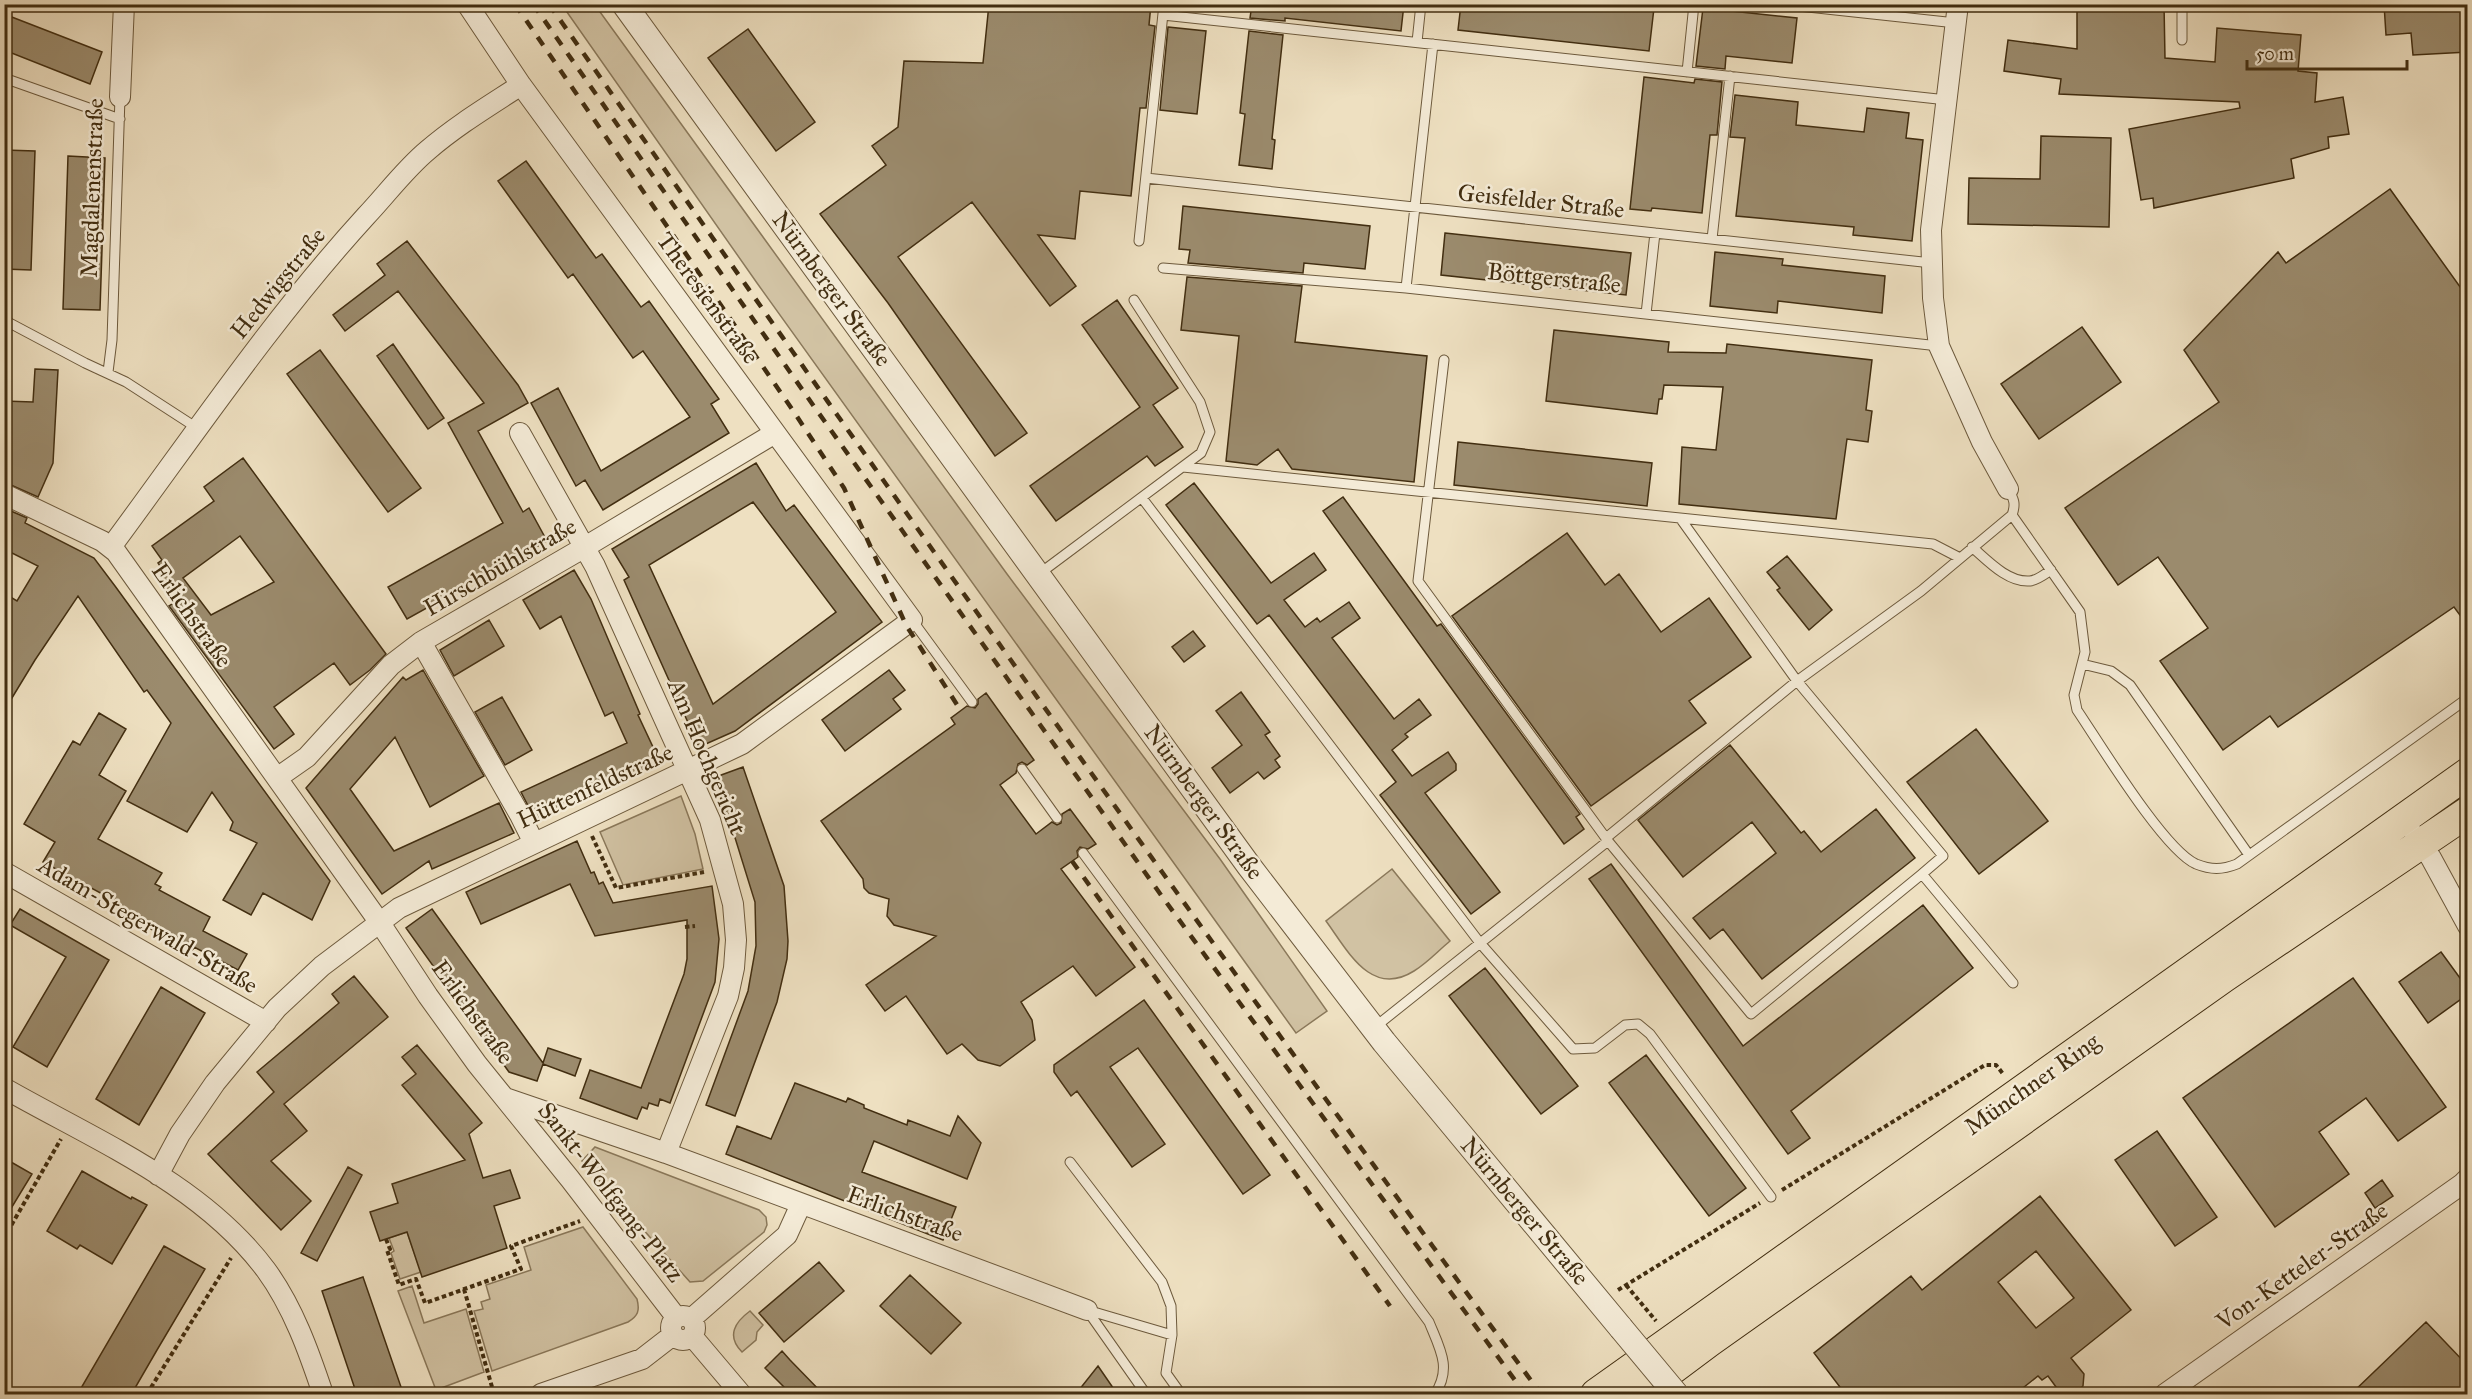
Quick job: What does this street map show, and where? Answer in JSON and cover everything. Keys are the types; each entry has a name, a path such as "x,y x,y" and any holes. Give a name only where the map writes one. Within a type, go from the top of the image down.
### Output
{"main road":[{"name":"Münchner Ring","path":"1596,1395 2468,773"},
{"name":"Münchner Ring","path":"1639,1395 1710,1341 2224,976 2468,812"}],"street":[{"name":"Magdalenenstraße","path":"120,97 124,4"},
{"name":"Theresienstraße","path":"467,4 521,85 912,620"},
{"name":"Nürnberger Straße","path":"624,4 1250,866 1374,1028 1676,1395"},
{"path":"1957,14 1931,230 1933,298 1939,346 1982,442 2008,489"},
{"name":"Hedwigstraße","path":"111,547 197,428 313,276 425,151 521,85"},
{"name":"Am Hochgericht","path":"520,433 585,547 710,820 734,904 736,940 734,968 722,1013 666,1153"},
{"name":"Hirschbühlstraße","path":"277,778 307,757 391,664 421,642 776,433"},
{"name":"Erlichstraße","path":"4,495 111,547 380,922 428,996 477,1064 505,1098 666,1153 1087,1310"},
{"name":"Hüttenfeldstraße","path":"158,1175 180,1134 215,1083 285,1000 322,966 399,908 741,744 912,620"},
{"path":"421,642 534,843"},
{"path":"2403,819 2422,844 2468,926"},
{"name":"Adam-Stegerwald-Straße","path":"4,872 266,1022"},
{"path":"4,1088 158,1175 192,1198 241,1242 266,1270 281,1295 305,1343 323,1395"},
{"name":"Sankt-Wolfgang-Platz","path":"505,1098 683,1327 741,1395"},
{"name":"Von-Ketteler-Straße","path":"2165,1395 2468,1178"},
{"path":"541,1395 642,1359 683,1327 788,1235 801,1204"}],"lane":[{"path":"1139,241 1164,4"},
{"path":"1417,42 1421,4"},
{"path":"1687,72 1694,4"},
{"path":"1780,4 1957,14"},
{"path":"2182,4 2182,40"},
{"path":"1163,15 1947,100"},
{"path":"1406,288 1433,44"},
{"path":"1712,239 1730,76"},
{"path":"4,78 120,119"},
{"name":"Magdalenenstraße","path":"108,372 112,340 120,97"},
{"name":"Geisfelder Straße","path":"1146,178 1932,262"},
{"path":"1646,314 1655,233"},
{"name":"Böttgerstraße","path":"1163,268 1406,288 1939,346"},
{"path":"1039,574 1201,453 1210,432 1200,402 1134,300"},
{"path":"4,320 85,363 108,372 197,428"},
{"path":"1444,360 1418,581 1607,840 1751,1014 1943,856 1797,681 1680,518"},
{"path":"1183,467 1933,544 1960,558"},
{"path":"1374,1028 1607,840 1797,681 1921,591 2012,515 2015,506 2008,489"},
{"path":"1142,498 1480,943 1573,1049 1595,1048 1625,1025 1638,1024 1650,1034 1771,1197"},
{"path":"2012,515 2080,612 2085,652 2074,695 2077,710 2168,841 2195,863 2214,869 2237,864 2468,698"},
{"path":"1972,547 2000,570 2020,580 2030,581 2051,570"},
{"path":"912,620 972,702"},
{"path":"2082,664 2111,671 2130,685 2249,855"},
{"path":"1022,769 1057,818"},
{"path":"1083,853 1429,1322 1445,1368 1442,1383 1435,1395"},
{"path":"1922,874 2013,982"},
{"path":"1070,1162 1162,1282 1171,1306 1172,1335 1166,1374 1181,1395"},
{"path":"1087,1310 1172,1335"},
{"path":"1087,1310 1146,1395"}],"path":[{"path":"584,819 616,888 724,868"},
{"path":"685,927 695,926"},
{"path":"1600,1302 1972,1072"},
{"path":"4,1238 69,1125"},
{"path":"386,1239 390,1249 387,1250 399,1285 416,1279 425,1303 521,1269 511,1246 575,1223"},
{"path":"147,1395 241,1242"},
{"path":"1626,1285 1652,1317"},
{"path":"464,1289 494,1395"}],"shaded area":[{"path":"562,5 595,5 1007,574 1220,859 1327,1011 1296,1033 757,283"},
{"path":"681,796 695,834 703,869 623,885 600,832"},
{"path":"1392,869 1450,941 1414,971 1399,978 1385,979 1373,975 1362,967 1326,921"},
{"path":"595,1147 759,1210 766,1217 767,1225 764,1232 703,1281 690,1282 582,1161"},
{"path":"583,1227 637,1299 636,1315 628,1322 492,1371 474,1311 483,1309 481,1302 490,1299 486,1285 531,1270 524,1247"},
{"path":"407,1232 421,1272 400,1279 391,1253 394,1251 389,1238"},
{"path":"412,1286 424,1323 466,1309 484,1372 436,1390 398,1291"},
{"path":"750,1311 763,1325 757,1332 756,1340 742,1352 734,1340 734,1330 740,1320"}],"building":[{"path":"989,4 1151,4 1149,25 1155,26 1146,108 1140,108 1131,196 1080,191 1075,239 1038,235 1076,286 1050,306 972,202 898,257 1027,433 995,456 888,303 820,214 886,165 872,146 898,127 904,61 983,63"},
{"path":"1252,4 1404,4 1401,31 1285,18 1285,21 1250,18"},
{"path":"1461,4 1619,4 1654,8 1649,51 1458,30"},
{"path":"2077,4 2164,4 2165,58 2215,62 2217,28 2301,35 2298,71 2317,73 2315,102 2343,97 2349,134 2328,137 2329,148 2291,159 2294,178 2154,208 2153,198 2141,200 2129,129 2240,108 2239,102 2059,94 2061,79 2004,71 2008,40 2077,49"},
{"path":"2384,4 2468,4 2468,52 2413,55 2411,33 2386,35"},
{"path":"1703,8 1797,18 1792,63 1726,56 1725,69 1696,66"},
{"path":"4,14 102,52 90,84 4,50"},
{"path":"1168,27 1206,31 1197,114 1160,110"},
{"path":"748,29 815,122 776,151 708,58"},
{"path":"1249,31 1283,35 1272,139 1275,140 1272,169 1239,165 1245,114 1240,113"},
{"path":"1644,77 1694,83 1695,79 1722,82 1717,135 1710,135 1702,213 1652,208 1651,211 1630,209"},
{"path":"1735,95 1798,102 1796,125 1864,132 1867,108 1909,113 1906,138 1923,140 1912,241 1853,235 1854,227 1736,216 1745,138 1730,137"},
{"path":"2041,136 2111,138 2109,227 1968,224 1969,178 2040,179"},
{"path":"4,150 35,151 31,270 4,269"},
{"path":"68,156 105,158 100,310 63,309"},
{"path":"526,161 596,258 602,254 641,307 649,301 719,399 711,404 729,433 603,510 585,480 576,486 531,403 558,388 601,471 690,417 643,351 633,358 573,274 568,278 498,181"},
{"path":"2390,189 2468,298 2468,626 2454,607 2278,727 2270,716 2223,750 2160,661 2208,628 2158,557 2118,585 2065,508 2219,402 2184,350 2278,252 2286,263"},
{"path":"1183,206 1370,226 1365,269 1304,263 1303,273 1188,263 1190,250 1179,249"},
{"path":"1445,233 1631,253 1626,295 1441,275"},
{"path":"407,241 518,385 528,403 478,431 523,512 529,508 547,541 407,619 388,587 503,523 448,423 484,403 398,291 345,331 333,315 385,275 377,264"},
{"path":"1715,252 1783,259 1782,265 1885,276 1882,313 1778,301 1777,313 1710,306"},
{"path":"1187,277 1302,286 1295,342 1427,356 1414,482 1292,469 1278,449 1257,465 1226,461 1239,336 1181,330"},
{"path":"1117,300 1178,388 1153,405 1183,447 1155,466 1147,456 1056,521 1030,486 1140,407 1082,325"},
{"path":"2082,327 2121,382 2039,439 2001,384"},
{"path":"1554,330 1669,342 1668,352 1726,353 1727,344 1872,360 1866,410 1872,411 1868,442 1847,439 1836,519 1679,504 1682,447 1716,450 1723,387 1664,385 1657,414 1546,401"},
{"path":"393,344 444,418 428,429 377,356"},
{"path":"320,350 421,488 388,512 287,374"},
{"path":"35,369 58,370 53,463 38,497 4,482 4,401 33,402"},
{"path":"1458,442 1652,463 1647,506 1454,485"},
{"path":"243,458 386,654 350,685 334,663 274,707 294,734 274,749 169,606 175,602 156,577 164,572 158,563 162,560 152,546 214,501 204,487","holes":["240,536 274,582 211,615 183,578"]},
{"path":"756,463 786,511 794,505 882,622 735,731 699,747 624,580 629,577 612,549","holes":["753,502 836,612 713,704 649,565"]},
{"path":"1194,483 1271,583 1314,553 1326,570 1284,600 1305,627 1317,618 1320,622 1349,602 1360,618 1332,638 1394,719 1419,699 1431,715 1405,734 1408,737 1392,750 1412,776 1448,752 1456,764 1456,770 1425,793 1500,892 1471,914 1380,795 1396,782 1269,615 1257,624 1166,505"},
{"path":"1343,497 1437,626 1441,624 1580,814 1576,817 1584,829 1564,844 1323,511"},
{"path":"4,508 27,518 25,523 94,558 115,586 330,881 312,920 263,893 251,915 223,900 257,843 230,830 233,822 212,792 187,832 127,801 171,723 147,690 144,692 78,596 4,711 4,593 17,601 38,566 4,549"},
{"path":"1567,533 1605,585 1619,574 1661,632 1709,598 1751,657 1689,701 1706,723 1591,806 1452,616"},
{"path":"1787,556 1832,610 1809,630 1777,590 1780,588 1767,572"},
{"path":"574,570 591,599 640,714 638,715 660,762 536,821 521,792 627,743 613,712 605,716 561,616 540,629 523,600"},
{"path":"489,620 504,646 454,676 440,650"},
{"path":"1193,631 1205,646 1184,662 1172,647"},
{"path":"423,670 484,776 430,807 395,737 350,789 394,851 499,803 514,833 432,869 429,861 382,894 306,788 403,677 406,680"},
{"path":"889,670 905,690 893,699 901,709 845,751 822,720"},
{"path":"1241,692 1270,732 1265,735 1280,756 1275,760 1280,767 1264,779 1258,772 1230,793 1212,768 1242,745 1216,711"},
{"path":"986,693 1034,760 1027,765 1022,762 1018,764 1016,773 1000,785 1036,834 1052,822 1057,825 1061,823 1062,814 1070,809 1096,844 1088,849 1080,847 1077,851 1078,857 1061,869 1135,967 1096,996 1073,966 1021,1002 1032,1020 1035,1040 1000,1066 978,1060 962,1044 947,1054 906,996 885,1011 866,985 936,936 894,925 887,916 889,899 869,893 864,888 863,879 821,821 955,724 951,718 967,706 975,708 978,699"},
{"path":"502,697 532,750 505,765 475,712"},
{"path":"99,713 126,729 99,775 126,791 98,839 162,873 155,884 161,887 159,890 210,917 203,931 247,954 238,970 194,947 192,951 117,911 121,904 43,862 55,842 24,824 73,741 80,745"},
{"path":"1976,729 2048,821 1979,874 1907,782"},
{"path":"1730,745 1801,833 1804,831 1821,852 1876,809 1915,858 1762,979 1723,929 1710,939 1693,918 1776,853 1752,822 1683,877 1638,820"},
{"path":"743,767 784,886 788,941 787,959 777,1002 735,1116 706,1105 748,991 756,946 755,902 732,828 713,778"},
{"path":"577,841 591,873 594,872 599,884 603,882 613,903 712,886 719,939 715,982 670,1103 660,1099 658,1106 649,1103 647,1109 642,1107 637,1119 580,1098 590,1070 641,1088 684,974 687,959 687,920 595,936 570,884 481,924 466,892"},
{"path":"1611,864 1743,1046 1923,905 1973,968 1791,1111 1810,1138 1788,1154 1589,879"},
{"path":"20,909 109,960 47,1067 13,1047 66,957 10,925"},
{"path":"432,909 543,1063 548,1048 581,1059 575,1076 543,1064 537,1081 509,1072 406,928"},
{"path":"2441,952 2468,989 2468,994 2428,1023 2399,982"},
{"path":"1485,968 1578,1086 1541,1114 1449,996"},
{"path":"354,976 388,1017 284,1104 307,1131 271,1161 311,1201 281,1230 208,1154 274,1092 257,1072 339,1003 332,994"},
{"path":"2353,978 2446,1107 2398,1141 2366,1098 2319,1132 2349,1174 2275,1227 2183,1098"},
{"path":"161,987 205,1013 139,1125 96,1099"},
{"path":"1144,1000 1270,1175 1243,1194 1138,1048 1110,1067 1165,1144 1132,1167 1077,1091 1071,1096 1054,1072 1054,1065"},
{"path":"417,1045 482,1123 469,1134 483,1178 510,1170 520,1198 494,1206 507,1248 422,1277 407,1232 380,1241 370,1212 398,1203 392,1184 465,1160 402,1085 416,1074 402,1057"},
{"path":"1646,1055 1746,1188 1709,1216 1609,1083"},
{"path":"795,1083 846,1102 848,1098 864,1105 864,1108 907,1125 908,1120 950,1136 958,1116 981,1143 967,1179 874,1141 862,1172 956,1207 943,1240 726,1154 737,1126 771,1139"},
{"path":"2157,1131 2217,1217 2175,1246 2115,1160"},
{"path":"4,1158 32,1174 4,1220"},
{"path":"348,1167 362,1175 317,1261 301,1253"},
{"path":"82,1171 131,1199 132,1197 147,1205 112,1264 80,1245 77,1249 47,1231"},
{"path":"2382,1180 2393,1196 2375,1208 2365,1193"},
{"path":"2040,1196 2131,1310 2071,1358 2084,1374 2083,1386 2074,1394 2059,1391 2048,1376 2042,1380 2038,1376 2014,1395 1846,1395 1814,1353 1911,1276 1922,1290","holes":["2036,1251 2074,1298 2036,1328 1998,1282"]},
{"path":"164,1246 205,1269 131,1395 77,1395"},
{"path":"819,1262 844,1291 784,1342 759,1313"},
{"path":"910,1275 961,1323 931,1354 880,1306"},
{"path":"363,1277 401,1387 378,1395 357,1395 322,1291"},
{"path":"2426,1322 2468,1366 2468,1395 2350,1395"},
{"path":"782,1351 824,1395 792,1395 765,1368"},
{"path":"1098,1366 1118,1395 1075,1395"}],"railway":[{"path":"515,4 844,488 906,625 961,711"},
{"path":"533,4 813,405 1161,895 1525,1394"},
{"path":"549,4 1041,702 1541,1394"},
{"path":"1072,861 1390,1306"}]}
